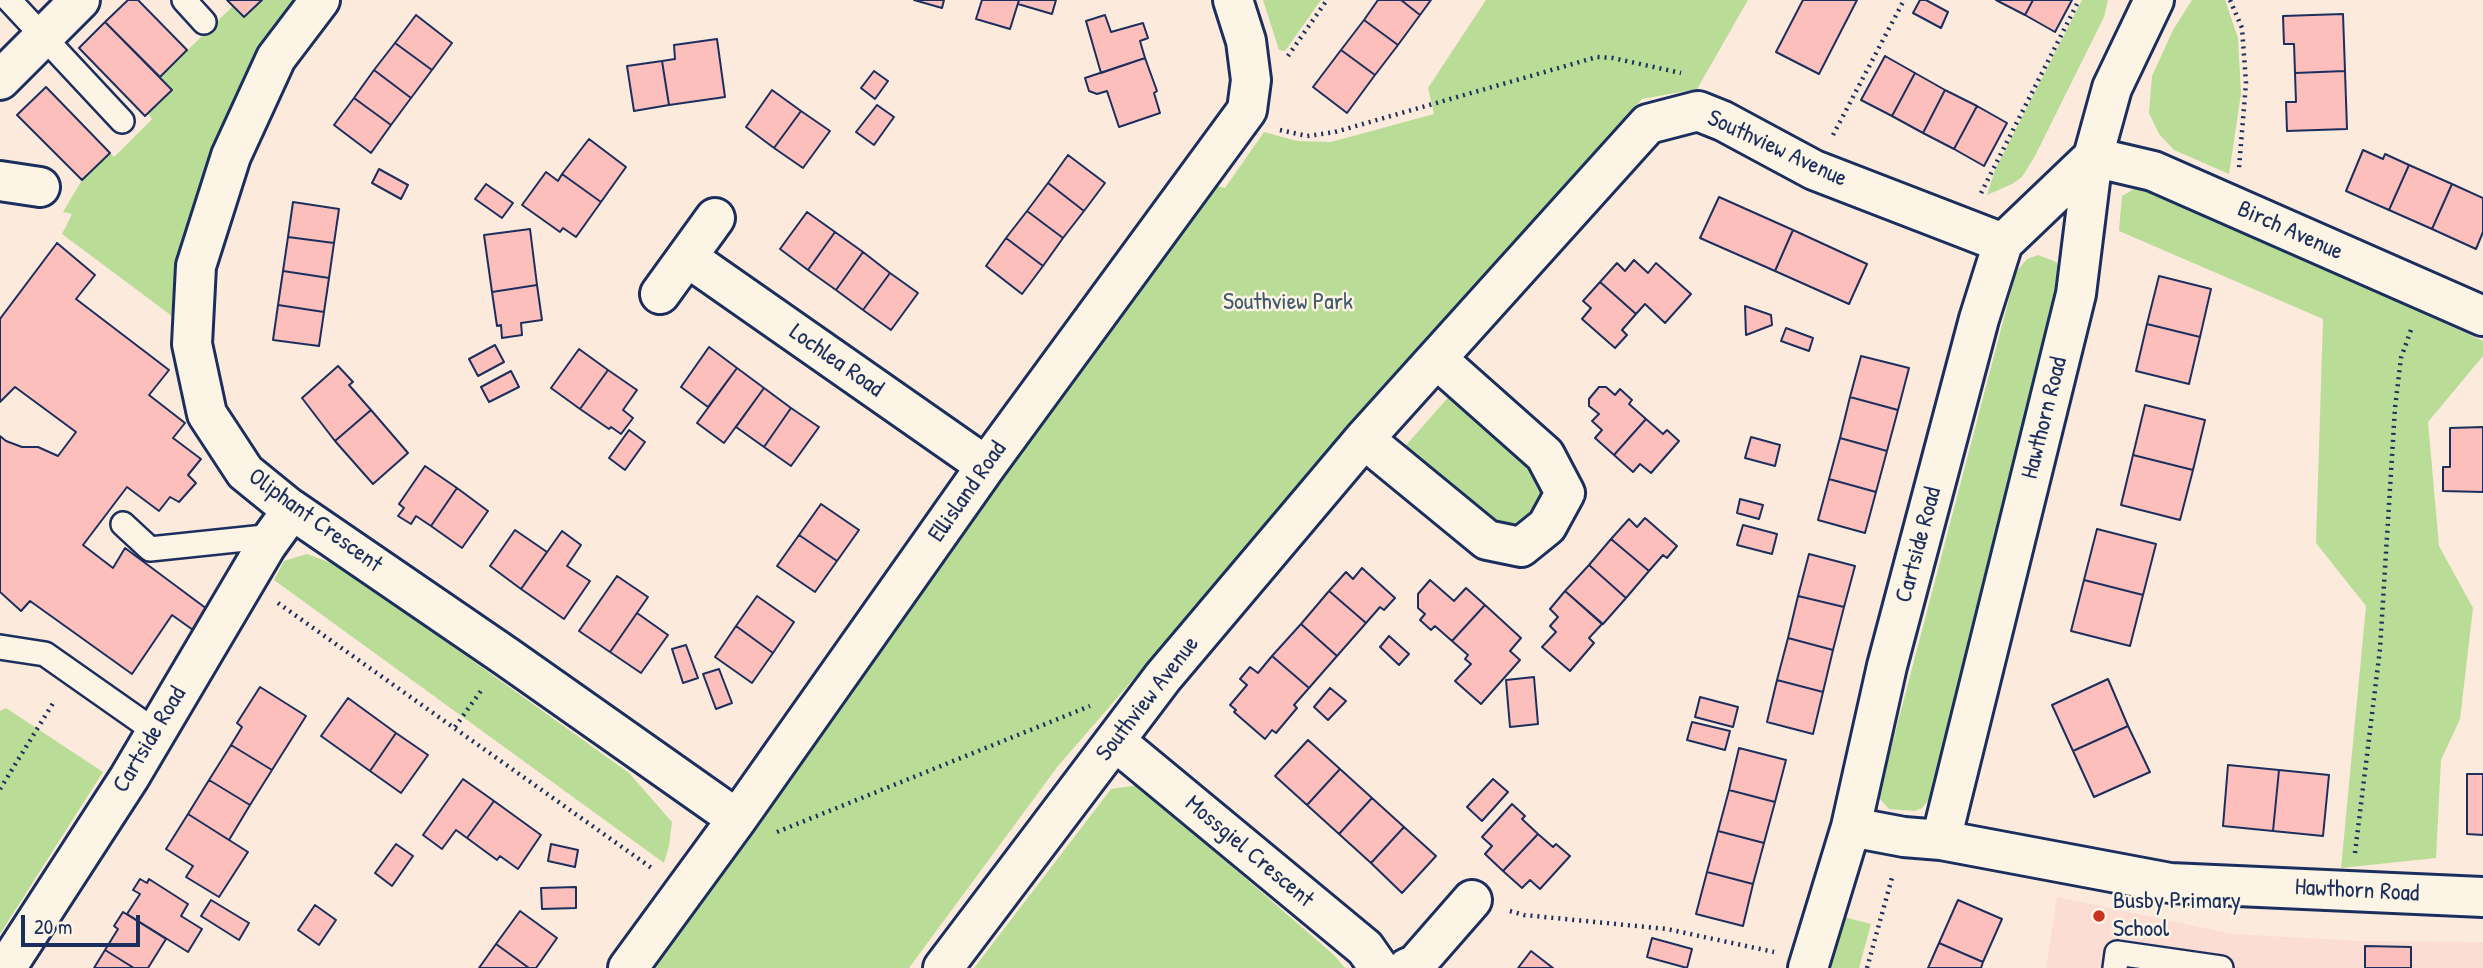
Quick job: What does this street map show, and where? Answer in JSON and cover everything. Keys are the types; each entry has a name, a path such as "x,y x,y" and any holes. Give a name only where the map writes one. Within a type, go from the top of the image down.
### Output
{"street":[{"path":"0,80 80,0"},
{"name":"Oliphant Crescent","path":"320,0 276,58 231,156 196,266 192,344 207,414 283,523 506,657 737,819"},
{"path":"1233,0 1246,41 1249,95"},
{"name":"Hawthorn Road","path":"1922,838 2076,294 2093,157 2112,88 2154,0"},
{"name":"Ellisland Road","path":"628,968 737,819 1249,95"},
{"name":"Southview Avenue","path":"943,968 1163,677 1364,439 1648,124 1698,111 1723,121 1814,170 2003,243"},
{"name":"Cartside Road","path":"1809,964 1851,827 1886,666 1979,319 2003,243 2093,157"},
{"name":"Birch Avenue","path":"2093,157 2153,171 2483,316"},
{"path":"0,181 40,187"},
{"path":"660,294 715,218"},
{"name":"Lochlea Road","path":"687,257 986,466"},
{"path":"1364,439 1487,540 1521,547 1548,526 1565,493 1545,455 1438,360"},
{"name":"Cartside Road","path":"6,968 156,732 283,523"},
{"name":"Mossgiel Crescent","path":"1115,741 1365,948 1379,968"},
{"name":"Hawthorn Road","path":"1851,827 2170,883 2483,897"},
{"path":"1407,968 1416,964 1472,900"}],"lane":[{"path":"9,0 122,121"},
{"path":"184,0 204,22"},
{"path":"123,524 150,549 283,523"},
{"path":"0,647 45,654 156,732"},
{"path":"2115,968 2117,953 2221,968"}],"path":[{"path":"1327,0 1277,72 1249,95 1285,132 1315,136 1597,57 1684,74"},
{"path":"1814,170 1904,0"},
{"path":"1963,228 2079,0"},
{"path":"2230,0 2242,29 2246,83 2242,150 2232,205"},
{"path":"2351,890 2380,649 2395,408 2401,358 2425,290"},
{"path":"246,580 683,891"},
{"path":"455,727 506,657"},
{"path":"0,789 71,673"},
{"path":"737,819 775,833 1098,703"},
{"path":"1867,968 1922,838"},
{"path":"1472,900 1524,915 1667,929 1809,964"}],"shaded area":[{"name":"Busby Primary School","path":"2057,897 2233,934 2360,941 2483,942 2483,968 2046,968"}],"green space":[{"path":"262,0 304,0 262,51 232,106 204,170 186,232 176,319 62,234 72,214 63,212 82,180 110,153 114,157 152,119 148,114 172,90 160,77 233,6 244,17"},
{"path":"1263,0 1321,0 1285,51 1279,50"},
{"name":"Southview Park","path":"1486,0 1748,0 1697,89 1642,99 1058,766 909,968 650,968 1004,468 1213,185 1225,188 1264,132 1297,141 1331,142 1434,114 1428,88"},
{"path":"2082,0 2108,0 2104,17 2022,177 1987,195 1995,170"},
{"path":"2192,0 2225,0 2238,38 2241,94 2229,174 2174,150 2159,134 2149,113 2152,76 2173,30"},
{"path":"2143,184 2483,341 2483,356 2428,422 2439,546 2473,608 2460,719 2441,760 2436,858 2341,868 2366,606 2316,543 2323,319 2119,231 2122,196"},
{"path":"2038,255 2056,262 2064,279 1931,797 1922,808 1915,811 1889,809 1879,798 1884,775 2016,272 2027,259"},
{"path":"1452,393 1539,464 1548,491 1536,521 1509,527 1485,522 1400,452"},
{"path":"307,554 342,567 629,773 672,822 664,863 274,580 284,561"},
{"path":"6,708 103,772 0,934 0,711"},
{"path":"1138,785 1334,955 1345,968 974,968 1111,789"},
{"path":"1844,917 1871,924 1859,968 1827,968"}],"building":[{"path":"128,0 138,0 187,50 160,77 105,22"},
{"path":"227,0 262,0 244,17"},
{"path":"914,0 944,0 942,8"},
{"path":"982,0 1019,0 1010,29 976,19"},
{"path":"1019,0 1056,0 1052,14 1018,4"},
{"path":"1378,0 1401,0 1420,15 1398,45 1364,20"},
{"path":"1401,0 1431,0 1420,15"},
{"path":"1803,0 1857,0 1819,74 1776,52"},
{"path":"1920,0 1926,0 1948,12 1941,28 1913,13"},
{"path":"1996,0 2033,0 2025,15"},
{"path":"2033,0 2072,0 2055,32 2025,15"},
{"path":"2343,14 2345,71 2295,73 2294,44 2284,44 2283,16"},
{"path":"416,15 452,43 432,70 395,43"},
{"path":"1105,15 1111,32 1143,23 1148,38 1140,41 1145,58 1101,73 1086,21"},
{"path":"1364,20 1398,45 1375,75 1341,50"},
{"path":"105,22 172,90 145,116 79,48"},
{"path":"717,39 725,97 669,105 662,61 675,59 674,45"},
{"path":"395,43 432,70 411,98 374,70"},
{"path":"1341,50 1375,75 1347,113 1313,87"},
{"path":"1885,56 1915,73 1892,116 1861,100"},
{"path":"1145,58 1157,91 1154,93 1160,113 1119,127 1107,91 1097,94 1089,91 1085,78"},
{"path":"662,61 669,105 634,111 627,66"},
{"path":"374,70 411,98 391,125 354,98"},
{"path":"874,71 888,81 875,99 861,88"},
{"path":"2345,71 2347,129 2287,131 2286,102 2296,102 2295,73"},
{"path":"1915,73 1945,90 1923,133 1892,116"},
{"path":"46,87 110,153 82,180 17,115"},
{"path":"772,90 801,111 774,148 746,127"},
{"path":"1945,90 1977,106 1954,149 1923,133"},
{"path":"354,98 391,125 371,153 334,125"},
{"path":"877,105 894,117 874,145 856,132"},
{"path":"1977,106 2007,123 1984,166 1954,149"},
{"path":"801,111 830,131 803,168 774,148"},
{"path":"589,139 626,167 601,202 562,174"},
{"path":"2363,150 2383,159 2385,154 2409,165 2389,210 2346,191"},
{"path":"1068,155 1105,183 1084,211 1048,183"},
{"path":"2409,165 2452,184 2432,229 2389,210"},
{"path":"379,169 408,185 401,199 372,183"},
{"path":"546,172 558,181 562,174 601,202 576,237 563,228 560,232 522,205"},
{"path":"1048,183 1084,211 1063,238 1027,211"},
{"path":"486,184 513,203 502,218 475,199"},
{"path":"2452,184 2483,198 2483,232 2476,249 2432,229"},
{"path":"1719,197 1793,230 1775,271 1700,238"},
{"path":"293,202 339,209 334,243 288,237"},
{"path":"1027,211 1063,238 1043,266 1006,238"},
{"path":"807,212 835,232 808,270 780,249"},
{"path":"530,229 537,285 492,292 484,235"},
{"path":"1793,230 1867,264 1849,304 1775,271"},
{"path":"835,232 863,252 836,290 808,270"},
{"path":"288,237 334,243 329,278 283,271"},
{"path":"1006,238 1043,266 1022,294 986,266"},
{"path":"57,243 95,275 76,299 169,370 149,395 185,423 173,438 201,459 188,475 196,483 179,502 170,497 159,511 127,487 83,545 113,568 125,548 207,609 193,630 172,615 132,674 30,601 21,611 0,592 0,436 22,447 38,447 58,456 76,432 15,387 0,402 0,319"},
{"path":"863,252 890,273 863,310 836,290"},
{"path":"1634,260 1648,273 1656,263 1691,294 1665,323 1645,304 1636,314 1600,282 1617,263 1625,271"},
{"path":"283,271 329,278 324,312 278,305"},
{"path":"890,273 918,293 891,330 863,310"},
{"path":"2159,276 2211,289 2200,337 2147,324"},
{"path":"1600,282 1636,314 1622,330 1627,335 1615,348 1582,319 1591,308 1583,301"},
{"path":"537,285 542,320 521,323 522,335 502,338 501,325 497,326 492,292"},
{"path":"278,305 324,312 319,346 273,340"},
{"path":"1745,306 1771,315 1772,325 1746,335"},
{"path":"2147,324 2200,337 2189,384 2136,371"},
{"path":"1786,328 1813,338 1809,351 1781,341"},
{"path":"495,345 504,362 478,376 469,359"},
{"path":"709,347 737,368 708,407 681,387"},
{"path":"579,349 608,370 580,409 551,388"},
{"path":"1861,356 1909,368 1898,410 1850,397"},
{"path":"338,366 353,382 349,385 371,410 335,441 302,398"},
{"path":"737,368 764,388 724,443 697,423"},
{"path":"608,370 637,390 623,410 633,418 621,434 580,409"},
{"path":"511,371 519,387 489,402 481,387"},
{"path":"1599,387 1606,387 1615,395 1620,389 1632,400 1629,404 1646,419 1614,455 1595,438 1602,430 1592,421 1599,414 1589,406 1589,399"},
{"path":"764,388 791,408 764,447 736,427"},
{"path":"1850,397 1898,410 1887,451 1840,438"},
{"path":"2145,405 2205,420 2193,470 2133,455"},
{"path":"791,408 819,427 791,466 764,447"},
{"path":"371,410 408,453 373,484 335,441"},
{"path":"1646,419 1663,434 1667,430 1679,441 1651,473 1640,464 1633,472 1614,455"},
{"path":"2483,427 2483,492 2443,491 2443,467 2450,467 2450,428"},
{"path":"629,430 645,442 625,470 609,458"},
{"path":"1751,437 1780,445 1775,466 1745,458"},
{"path":"1840,438 1887,451 1876,492 1829,479"},
{"path":"2133,455 2193,470 2180,520 2121,505"},
{"path":"425,466 457,488 431,526 416,516 411,524 398,516 404,508 399,504"},
{"path":"1829,479 1876,492 1865,533 1818,520"},
{"path":"457,488 488,511 462,548 431,526"},
{"path":"1740,499 1763,505 1759,519 1737,513"},
{"path":"821,504 859,530 837,561 799,535"},
{"path":"1645,518 1677,546 1667,558 1663,555 1649,571 1611,539 1629,519 1637,527"},
{"path":"1743,525 1777,534 1772,554 1737,545"},
{"path":"2097,529 2156,544 2143,595 2084,580"},
{"path":"515,530 547,552 521,589 490,566"},
{"path":"562,531 581,545 567,566 590,581 564,619 521,589"},
{"path":"799,535 837,561 815,592 777,566"},
{"path":"1611,539 1649,571 1626,598 1589,565"},
{"path":"1809,554 1855,566 1844,607 1798,596"},
{"path":"1589,565 1626,598 1603,624 1565,591"},
{"path":"1362,568 1395,598 1384,610 1380,607 1366,623 1329,591 1346,572 1353,579"},
{"path":"617,576 648,597 610,652 579,631"},
{"path":"1430,580 1454,601 1466,588 1485,605 1452,641 1435,626 1431,630 1420,620 1425,614 1418,608 1418,594"},
{"path":"2084,580 2143,595 2130,646 2071,631"},
{"path":"1329,591 1366,623 1337,656 1301,624"},
{"path":"1565,591 1602,624 1589,638 1594,643 1570,671 1542,647 1556,632 1550,626 1558,617 1550,609"},
{"path":"757,596 794,622 773,653 736,626"},
{"path":"1798,596 1844,607 1833,650 1788,638"},
{"path":"1485,605 1521,638 1510,651 1520,660 1481,704 1455,681 1471,664 1465,659 1468,655 1452,641"},
{"path":"637,613 668,635 641,673 610,652"},
{"path":"1301,624 1337,656 1309,688 1272,656"},
{"path":"736,626 773,653 752,683 715,657"},
{"path":"1389,636 1409,654 1399,665 1380,647"},
{"path":"1788,638 1833,650 1823,692 1777,680"},
{"path":"686,645 698,678 683,683 672,649"},
{"path":"1272,656 1309,688 1294,705 1297,708 1276,733 1272,730 1265,739 1234,712 1236,710 1230,705 1247,685 1240,679 1250,667 1258,673"},
{"path":"719,669 732,703 716,709 703,674"},
{"path":"1534,677 1538,724 1510,727 1506,680"},
{"path":"2108,679 2128,726 2073,751 2052,705"},
{"path":"1777,680 1823,692 1813,734 1767,722"},
{"path":"260,687 306,716 272,770 231,745 242,727 237,723"},
{"path":"1330,688 1346,701 1328,720 1314,707"},
{"path":"1700,697 1738,707 1733,727 1695,717"},
{"path":"348,698 396,733 370,771 321,736"},
{"path":"1692,722 1730,731 1725,750 1687,740"},
{"path":"2128,726 2150,772 2094,797 2073,751"},
{"path":"396,733 428,755 401,793 370,771"},
{"path":"1308,740 1340,769 1307,805 1275,776"},
{"path":"231,745 272,770 250,805 209,780"},
{"path":"1739,748 1786,760 1775,802 1729,790"},
{"path":"2228,765 2279,770 2273,831 2223,826"},
{"path":"1340,769 1372,798 1339,834 1307,805"},
{"path":"2279,770 2329,775 2323,836 2273,831"},
{"path":"2467,774 2483,774 2483,835 2467,834"},
{"path":"463,779 494,801 467,838 456,830 442,849 423,835"},
{"path":"1493,779 1508,792 1482,821 1467,807"},
{"path":"209,780 250,805 229,840 188,814"},
{"path":"1729,790 1775,802 1764,843 1718,831"},
{"path":"1372,798 1404,827 1371,863 1339,834"},
{"path":"494,801 541,835 518,869 500,856 497,860 467,838"},
{"path":"1512,804 1525,816 1522,819 1538,834 1503,871 1485,854 1492,846 1482,837"},
{"path":"188,814 248,852 219,897 186,877 193,866 166,849"},
{"path":"1404,827 1436,856 1402,893 1371,863"},
{"path":"1718,831 1764,843 1753,884 1707,872"},
{"path":"1538,834 1553,847 1556,844 1570,856 1540,889 1530,880 1522,888 1503,871"},
{"path":"396,844 413,856 392,886 375,873"},
{"path":"551,844 578,850 575,867 548,861"},
{"path":"1707,872 1753,884 1743,926 1696,914"},
{"path":"140,879 147,883 149,879 188,904 181,916 202,929 188,952 127,914 140,894 133,890"},
{"path":"576,887 576,908 542,909 541,888"},
{"path":"211,900 249,923 239,940 201,916"},
{"path":"1958,900 2002,919 1983,962 1939,943"},
{"path":"315,905 336,920 319,945 298,930"},
{"path":"520,911 557,938 536,968 529,968 496,944"},
{"path":"123,912 166,939 148,968 134,968 105,950 118,929 114,926"},
{"path":"1652,938 1692,949 1687,968 1647,957"},
{"path":"1939,943 1983,962 1981,968 1928,968"},
{"path":"496,944 529,968 479,968"},
{"path":"2365,946 2411,947 2411,968 2365,968"},
{"path":"105,950 134,968 94,968"},
{"path":"1531,951 1553,968 1518,968"}],"place":[{"name":"Busby Primary School","path":"2099,916"}]}
